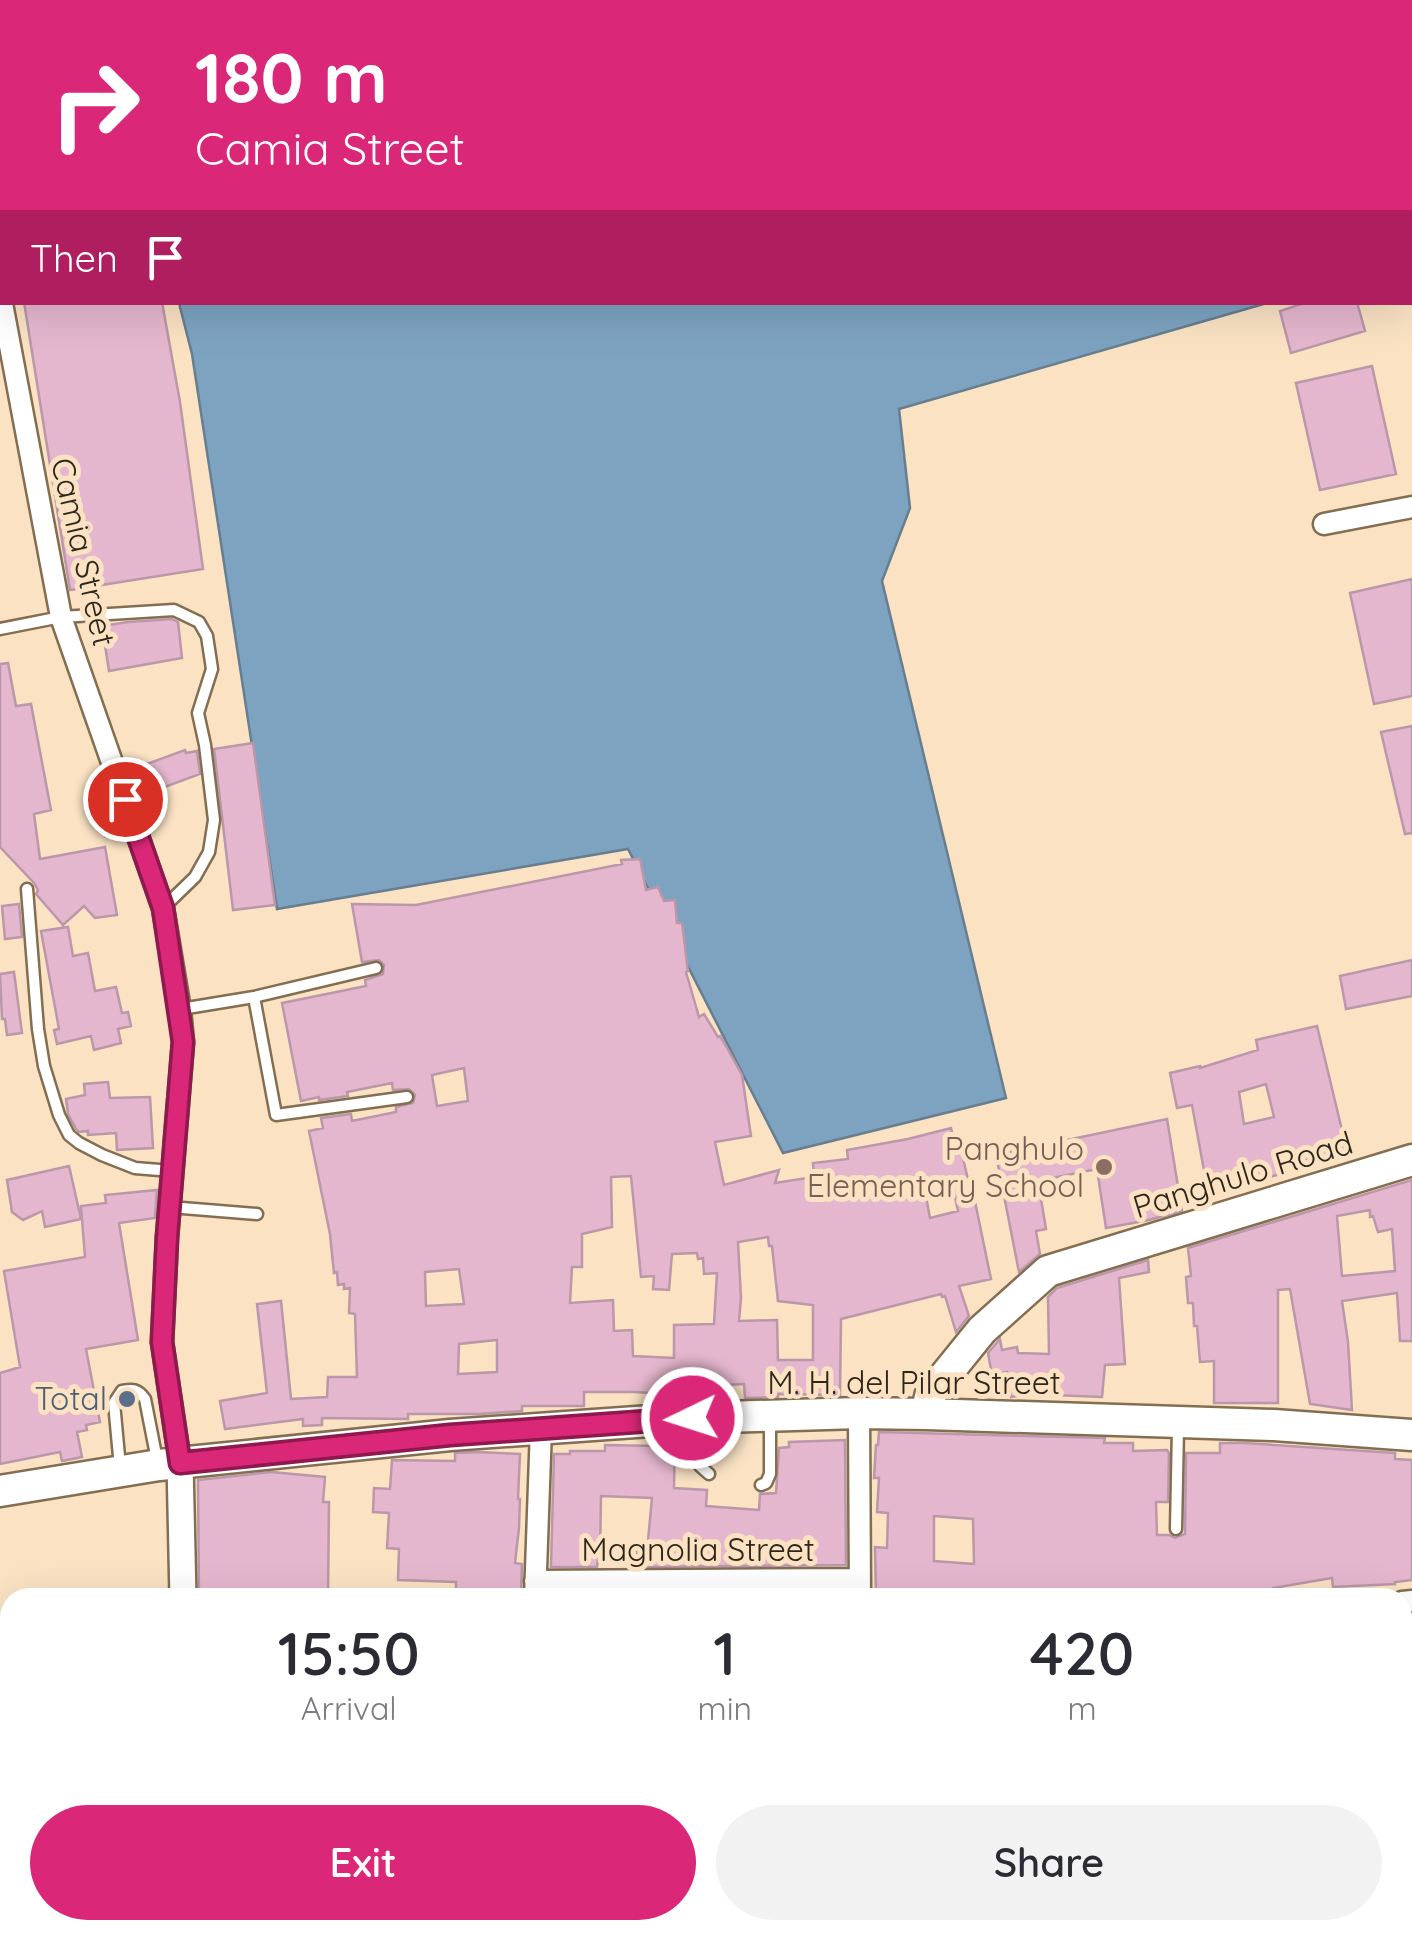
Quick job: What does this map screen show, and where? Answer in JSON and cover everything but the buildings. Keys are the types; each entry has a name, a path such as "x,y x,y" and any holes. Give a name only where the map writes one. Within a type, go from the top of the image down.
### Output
{"main road":[{"name":"Panghulo Road","path":"926,1414 930,1393 982,1330 1048,1271 1412,1160"},
{"name":"M. H. del Pilar Street","path":"0,1490 170,1464 450,1435 692,1418 926,1414 1274,1425 1412,1434"}],"street":[{"name":"Camia Street","path":"2,305 61,618 163,908 180,1009 183,1042 162,1342 170,1464"},
{"path":"1324,524 1412,507"},
{"path":"859,1414 860,1588"},
{"path":"535,1588 542,1428"},
{"path":"170,1464 182,1588"}],"lane":[{"path":"0,630 61,618 174,610 199,622 206,636 212,669 198,713 214,820 208,852 195,876 163,908"},
{"path":"27,889 44,1066 69,1135 102,1155 135,1168 173,1171"},
{"path":"180,1009 254,997 376,968"},
{"path":"254,997 276,1116 407,1097"},
{"path":"170,1206 257,1214"},
{"path":"121,1471 114,1404 122,1391 132,1389 145,1399 170,1464"},
{"path":"761,1485 770,1474 770,1416"},
{"path":"692,1418 700,1466 709,1474"},
{"path":"1176,1528 1178,1422"}],"water":[{"path":"180,305 1260,305 899,409 910,508 882,581 1006,1098 783,1153 628,849 277,909 192,354"}],"place":[{"name":"Panghulo Elementary School","path":"1104,1167"},
{"name":"Total","path":"127,1399"}],"route":[{"path":"125,799 163,908 183,1042 162,1342 180,1463 450,1435 692,1418"}]}
